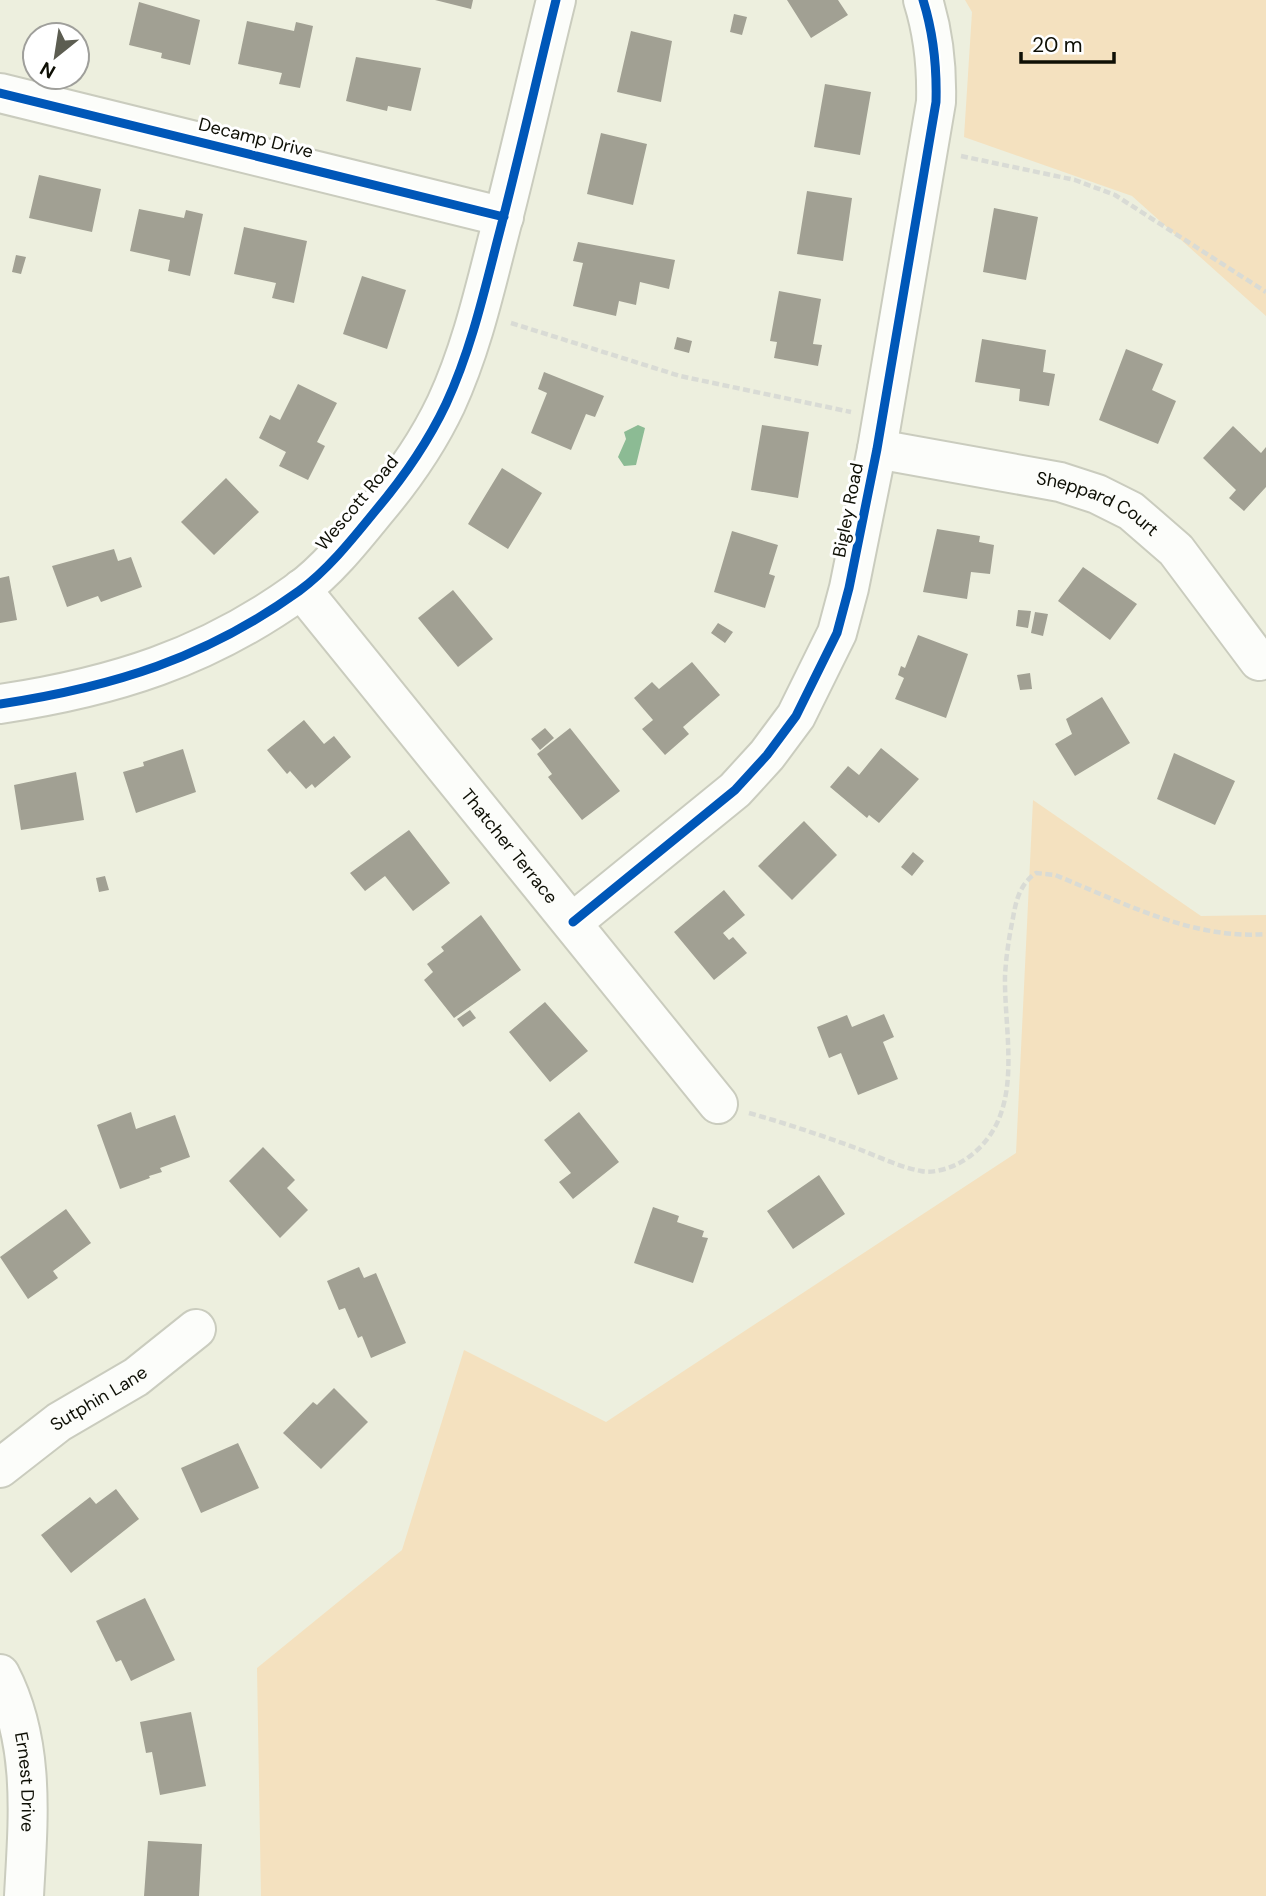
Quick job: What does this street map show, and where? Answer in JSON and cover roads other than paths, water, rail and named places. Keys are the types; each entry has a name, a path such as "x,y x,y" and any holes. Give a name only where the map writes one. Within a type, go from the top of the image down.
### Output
{"street":[{"name":"Wescott Road","path":"0,704 60,695 141,674 232,633 301,589 359,530 423,446 449,397 479,314 556,0"},
{"name":"Bigley Road","path":"573,922 735,790 796,716 837,633 849,588 879,434 936,102 937,65 932,28 923,0"},
{"name":"Decamp Drive","path":"0,93 504,217"},
{"name":"Sheppard Court","path":"879,434 1060,482 1097,494 1132,512 1176,550 1258,661"},
{"name":"Thatcher Terrace","path":"301,589 718,1104"},
{"name":"Sutphin Lane","path":"0,1468 59,1422 136,1377 196,1329"},
{"name":"Ernest Drive","path":"0,1674 13,1699 29,1794 24,1896"}]}
